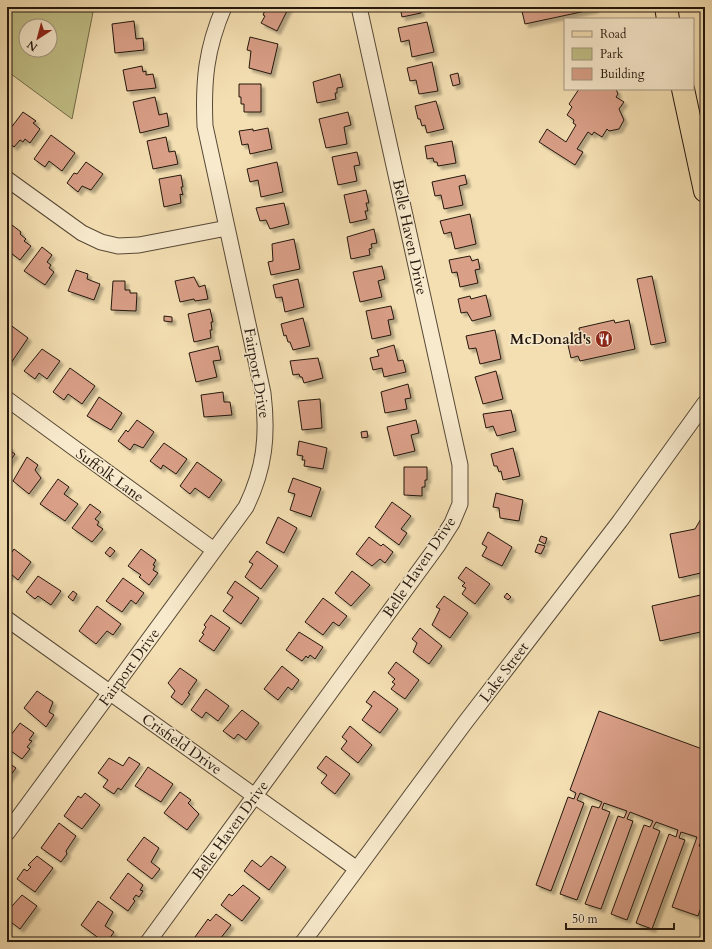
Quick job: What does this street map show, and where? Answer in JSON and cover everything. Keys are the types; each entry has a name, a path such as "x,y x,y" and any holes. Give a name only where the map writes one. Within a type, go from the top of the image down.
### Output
{"main road":[{"path":"666,7 668,18"},
{"path":"683,90 705,191"}],"street":[{"name":"Fairport Drive","path":"7,833 246,506 255,487 263,463 266,423 263,393 205,126 204,98 208,53 224,7"},
{"name":"Belle Haven Drive","path":"148,942 438,545 452,523 460,504 460,465 359,7"},
{"path":"7,179 82,233 101,242 118,246 139,245 227,228"},
{"name":"Suffolk Lane","path":"7,399 214,550"},
{"name":"Lake Street","path":"303,942 464,724 620,521 705,403"},
{"name":"Crisfield Drive","path":"7,619 357,869"}],"green space":[{"path":"7,7 94,7 72,119 7,71"}],"building":[{"path":"265,7 289,7 277,31 261,23 265,16 263,15 266,8"},
{"path":"400,7 420,7 421,13 402,17"},
{"path":"521,7 594,7 595,9 525,24"},
{"path":"134,21 136,39 143,38 144,50 115,53 112,24"},
{"path":"427,22 434,52 412,57 409,40 401,42 398,28"},
{"path":"250,37 278,44 271,74 249,68 251,51 247,50"},
{"path":"432,62 438,91 419,94 416,80 410,81 407,68"},
{"path":"142,66 143,72 146,71 146,75 153,74 156,88 127,91 123,70"},
{"path":"458,73 460,84 453,86 450,75"},
{"path":"340,74 343,87 337,88 337,93 335,93 336,99 317,103 313,82"},
{"path":"239,84 261,84 261,112 244,112 244,104 241,104 241,97 239,97"},
{"path":"578,90 616,90 618,94 616,97 624,102 619,109 624,120 619,129 609,131 607,129 602,137 594,132 592,135 588,132 577,149 583,152 575,165 539,142 547,129 566,142 576,125 573,123 574,120 567,115 572,107 569,104"},
{"path":"155,97 159,115 167,113 169,126 140,133 133,102"},
{"path":"436,101 444,129 427,133 425,125 422,126 420,119 418,119 415,106"},
{"path":"23,112 36,121 33,123 40,129 30,143 25,139 23,142 20,140 14,147 7,141 7,133"},
{"path":"348,112 351,125 344,127 347,144 326,148 319,119"},
{"path":"268,128 272,149 250,154 248,144 242,145 239,131 253,129 253,131"},
{"path":"51,135 75,153 62,171 49,161 45,167 34,159"},
{"path":"166,137 169,152 175,151 178,164 153,169 147,141"},
{"path":"452,141 456,163 438,166 437,162 434,162 433,158 427,159 425,146"},
{"path":"357,152 360,165 354,166 357,181 338,185 332,157"},
{"path":"86,162 103,174 91,190 82,186 78,192 67,183 74,173 77,174"},
{"path":"277,162 283,192 261,197 258,180 250,182 247,169"},
{"path":"181,175 183,195 180,194 181,203 164,207 159,179"},
{"path":"465,175 467,184 459,186 463,205 444,209 441,195 435,196 432,182"},
{"path":"366,190 369,203 366,203 368,211 365,211 367,219 350,223 344,195"},
{"path":"284,203 289,224 270,229 266,220 260,221 256,208"},
{"path":"470,214 476,244 455,249 451,232 444,234 440,221"},
{"path":"12,225 21,232 20,234 26,239 24,241 31,246 20,260 7,250 7,231"},
{"path":"374,229 377,243 371,244 372,248 369,249 370,255 351,259 347,237"},
{"path":"294,239 300,269 271,275 268,262 273,261 272,244"},
{"path":"42,247 52,255 47,262 51,265 49,268 54,272 45,285 24,271"},
{"path":"470,256 472,261 478,259 480,269 475,270 478,283 460,287 457,272 452,273 449,260"},
{"path":"382,266 385,279 378,281 382,297 360,302 353,272"},
{"path":"76,270 88,274 87,279 100,284 94,300 68,291"},
{"path":"652,276 666,342 651,345 637,279"},
{"path":"194,277 199,287 205,285 208,299 195,301 194,299 180,302 175,281"},
{"path":"298,279 304,307 285,312 282,297 276,298 273,285"},
{"path":"113,281 125,281 125,290 130,290 130,293 137,293 136,311 111,310"},
{"path":"486,295 491,316 472,321 467,312 461,313 458,299 470,296 471,299"},
{"path":"391,306 394,319 388,320 391,335 372,339 366,311"},
{"path":"210,309 213,322 211,322 212,330 210,330 211,338 194,342 188,314"},
{"path":"164,316 172,317 172,322 164,321"},
{"path":"303,318 310,346 293,350 286,335 284,336 281,324"},
{"name":"McDonald's","path":"614,320 615,323 629,320 635,349 580,361 578,356 571,358 568,345 575,343 574,335 580,334 579,328"},
{"path":"9,324 28,338 11,363 7,360 7,327"},
{"path":"495,330 501,359 480,364 476,348 469,349 466,336"},
{"path":"394,345 398,361 403,360 406,372 384,377 382,368 373,370 370,358 379,356 377,350"},
{"path":"218,346 221,360 213,361 217,377 196,382 189,353"},
{"path":"42,349 60,361 47,379 39,373 35,379 24,371"},
{"path":"318,358 323,378 304,383 299,374 293,375 290,361"},
{"path":"70,368 95,386 82,404 68,394 64,400 53,392"},
{"path":"496,371 503,399 483,404 475,377"},
{"path":"408,384 411,398 405,399 407,409 385,413 381,392"},
{"path":"223,392 224,402 230,402 232,415 204,417 201,395"},
{"path":"99,397 122,413 111,430 87,416"},
{"path":"320,399 322,428 302,430 298,401"},
{"path":"511,410 516,431 497,436 493,426 486,428 483,414"},
{"path":"137,420 154,432 143,448 134,444 130,450 118,441 126,430 128,432"},
{"path":"416,420 419,433 411,435 415,451 394,456 387,427"},
{"path":"367,431 368,437 362,438 361,432"},
{"path":"299,441 327,448 323,469 304,466 305,460 302,460 303,456 297,455"},
{"path":"164,443 187,459 176,474 163,465 161,469 150,461"},
{"path":"7,445 11,448 9,450 15,454 7,465"},
{"path":"513,448 520,476 503,480 501,471 499,472 497,466 494,466 491,454"},
{"path":"27,457 38,465 35,470 41,478 29,494 13,481"},
{"path":"197,462 222,480 209,498 195,488 190,494 180,486"},
{"path":"404,467 427,467 427,480 425,480 425,487 422,487 422,496 404,495"},
{"path":"293,478 321,488 311,517 290,510 295,494 288,492"},
{"path":"58,479 69,487 64,494 78,504 65,521 40,504"},
{"path":"496,493 523,500 519,521 500,518 499,508 493,507"},
{"path":"392,502 411,516 401,529 407,533 399,545 375,527"},
{"path":"90,504 101,512 95,519 99,522 97,525 103,529 92,542 72,528"},
{"path":"278,517 297,528 284,553 266,543"},
{"path":"702,517 705,519 705,572 679,578 670,534 695,529"},
{"path":"488,532 512,547 502,566 482,556 487,547 482,544"},
{"path":"541,536 547,538 545,544 539,541"},
{"path":"369,537 381,546 383,544 393,552 385,563 380,559 372,566 356,554"},
{"path":"538,544 545,546 541,554 535,552"},
{"path":"110,547 115,551 110,557 105,553"},
{"path":"14,549 31,562 18,580 11,574 7,579 7,559"},
{"path":"141,549 156,560 153,565 155,566 153,570 158,573 149,585 139,577 141,575 128,566"},
{"path":"257,551 278,566 261,589 245,577 253,564 249,562"},
{"path":"466,567 490,584 475,604 462,594 466,588 462,586 465,583 458,578"},
{"path":"352,571 370,585 351,606 335,593"},
{"path":"38,576 61,591 51,605 38,596 35,599 26,592"},
{"path":"123,578 144,593 136,604 131,600 122,612 106,601"},
{"path":"235,581 259,598 241,624 223,611 233,597 227,593"},
{"path":"73,591 77,594 73,601 68,597"},
{"path":"507,593 511,597 508,600 504,597"},
{"path":"705,594 705,631 660,641 652,606"},
{"path":"444,596 468,613 450,638 432,625 440,609 436,607"},
{"path":"323,598 347,616 339,626 333,622 323,635 305,622"},
{"path":"97,606 121,624 113,635 107,631 96,644 79,631"},
{"path":"211,615 230,628 214,651 199,641 204,634 202,633 206,627 204,625"},
{"path":"420,628 442,646 429,664 413,652 417,643 412,639"},
{"path":"299,632 323,647 315,659 310,655 308,658 306,656 302,661 286,650"},
{"path":"396,662 419,680 405,699 391,689 395,684 392,682 395,679 388,673"},
{"path":"282,666 299,680 292,690 288,687 278,700 264,689"},
{"path":"180,668 197,680 188,693 190,694 182,705 171,697 175,691 168,683"},
{"path":"206,689 229,706 218,721 206,712 202,718 191,710"},
{"path":"37,691 53,702 49,712 54,715 46,727 24,708"},
{"path":"374,691 398,709 380,733 362,720 372,706 366,702"},
{"path":"242,710 259,723 246,740 238,734 234,739 223,731"},
{"path":"599,711 705,750 705,840 702,839 699,846 705,848 705,896 698,916 672,907 697,837 681,832 679,838 685,840 652,929 636,923 669,834 676,837 678,830 656,822 653,828 660,831 627,920 611,914 644,825 650,827 653,821 630,812 627,819 633,821 601,909 585,904 618,816 624,818 627,811 604,803 602,809 610,812 577,900 560,894 592,806 599,808 602,802 580,793 577,800 584,803 551,891 536,885 568,797 574,799 576,793 570,790"},
{"path":"20,723 34,733 29,740 32,741 27,747 30,749 22,759 7,748 7,743 12,736 11,735"},
{"path":"350,726 372,745 358,763 341,749 347,741 342,737"},
{"path":"326,756 350,774 335,794 321,783 327,775 317,768"},
{"path":"129,757 140,764 121,790 118,788 114,794 103,787 108,780 98,773 109,758 123,766"},
{"path":"7,762 16,768 7,780"},
{"path":"148,767 173,784 161,802 135,786"},
{"path":"180,792 191,800 188,803 199,814 187,830 164,813"},
{"path":"85,793 100,805 82,829 64,816 78,796 81,798"},
{"path":"59,823 76,836 61,862 41,848"},
{"path":"144,837 159,848 151,862 160,869 152,879 127,860"},
{"path":"37,856 53,868 35,892 17,879 24,869 27,871 31,867 28,865"},
{"path":"271,856 286,867 269,890 244,871 252,860 261,867"},
{"path":"128,873 143,885 140,890 143,891 139,897 136,895 133,899 135,901 128,911 110,898"},
{"path":"243,885 260,898 242,921 221,905 229,894 232,896"},
{"path":"22,895 37,906 20,929 7,919 7,903 12,906"},
{"path":"98,901 113,912 105,926 114,932 107,942 104,942 81,925"},
{"path":"216,914 231,925 220,939 221,942 203,942 195,937 208,919 210,921"},
{"path":"82,937 88,942 79,942"}],"place":[{"name":"McDonald's","path":"604,339"}]}
